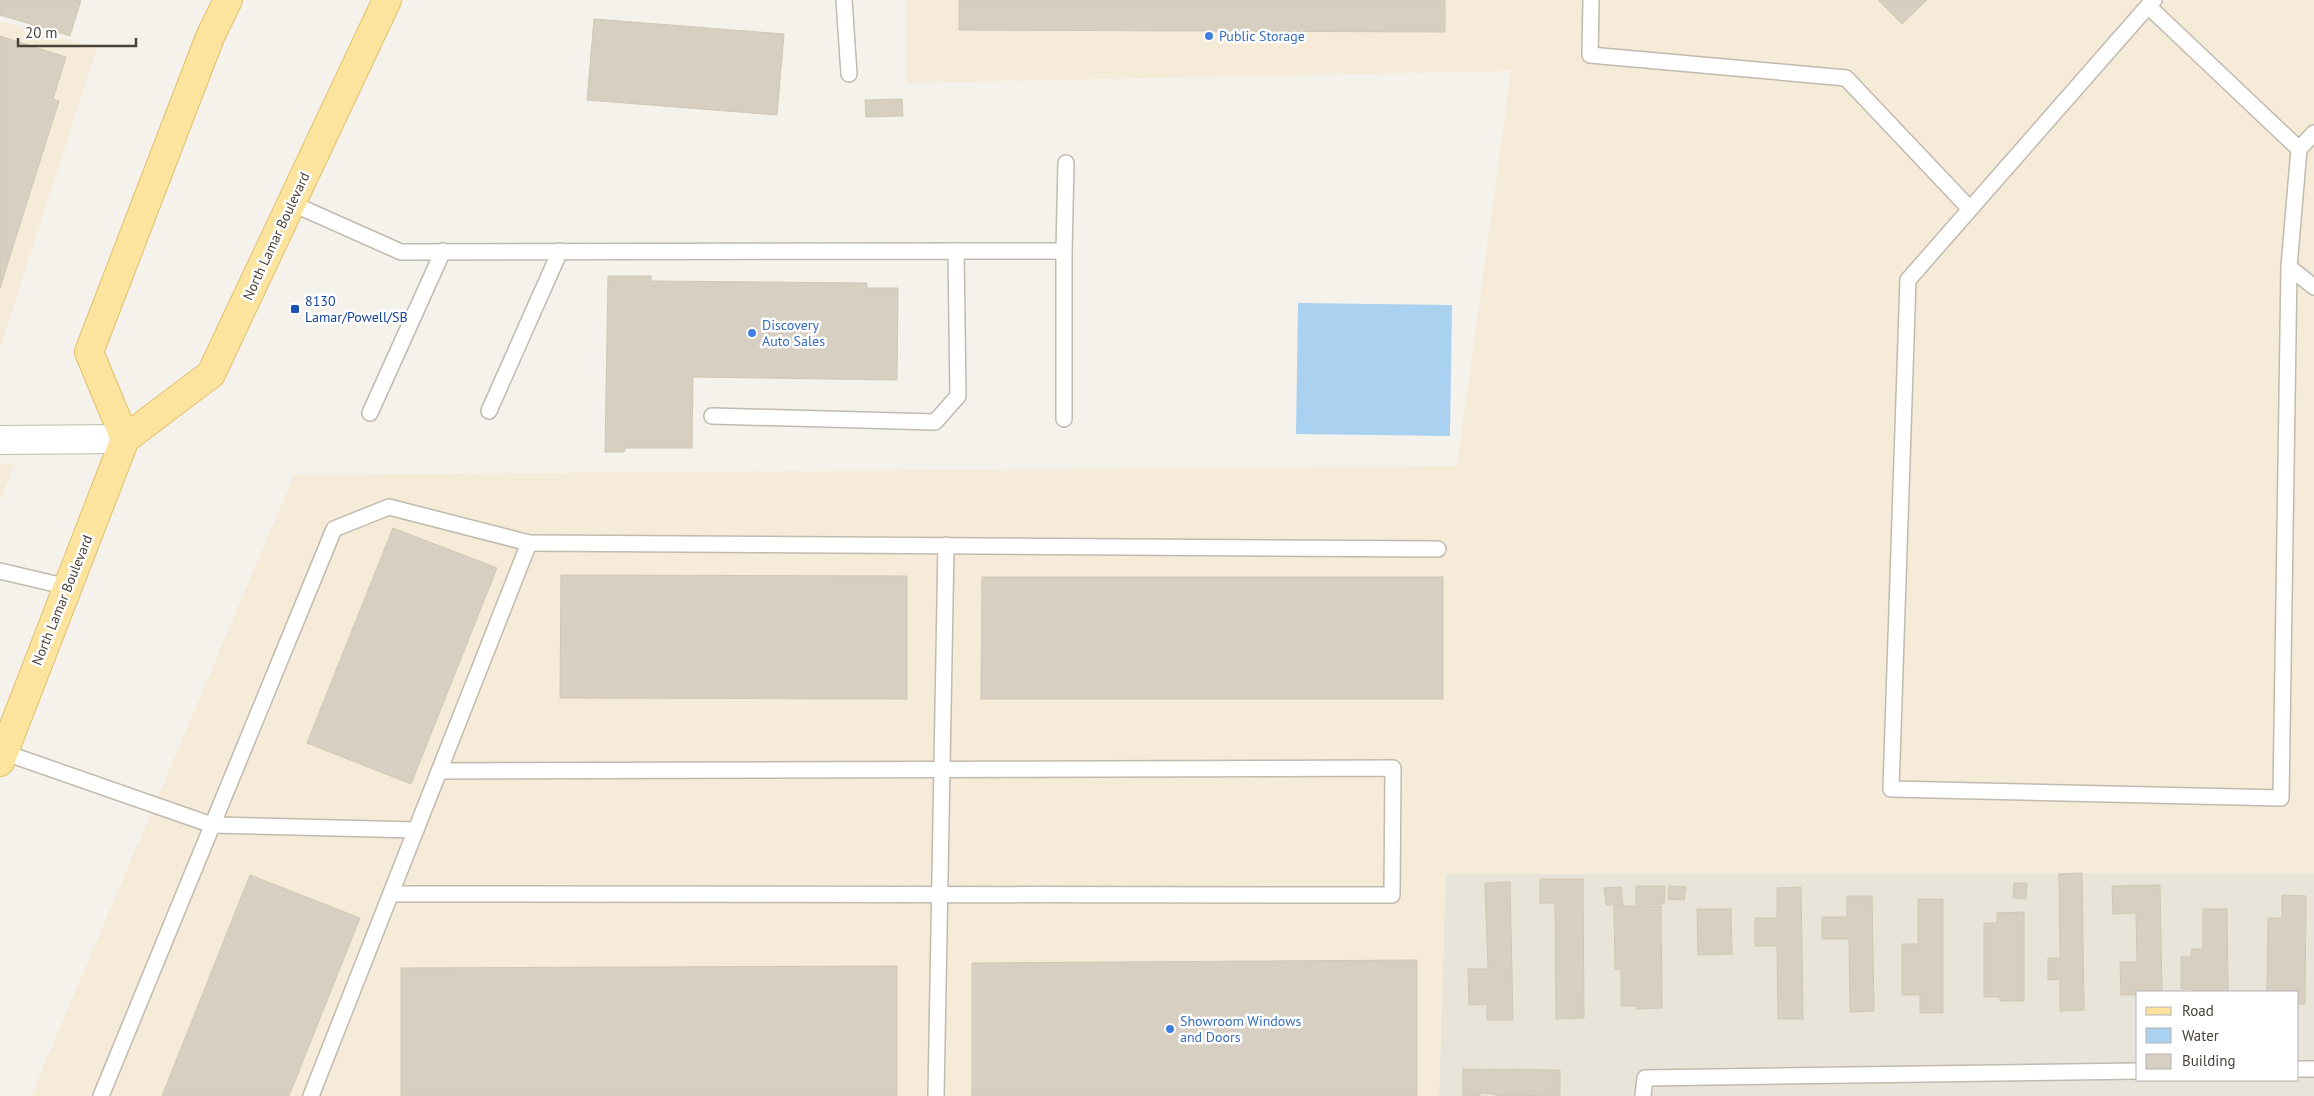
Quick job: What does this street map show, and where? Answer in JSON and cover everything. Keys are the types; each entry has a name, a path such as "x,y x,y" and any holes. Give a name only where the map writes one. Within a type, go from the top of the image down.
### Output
{"main road":[{"path":"210,37 219,0"},
{"path":"125,439 89,352 210,37 228,0"},
{"name":"North Lamar Boulevard","path":"1,755 125,439 212,374 386,0"}],"street":[{"path":"0,440 125,439"}],"lane":[{"path":"844,0 849,74"},
{"path":"1591,0 1590,55 1846,78 1970,209"},
{"path":"2299,149 2151,3 1908,280 1891,789 2281,798 2289,267 2299,149 2314,133"},
{"path":"1064,419 1066,163"},
{"path":"291,202 401,252 1064,251"},
{"path":"370,413 443,251"},
{"path":"489,411 560,251"},
{"path":"712,416 935,422 958,396 956,251"},
{"path":"2289,267 2314,287"},
{"path":"101,1096 334,529 389,507 529,543 1438,549"},
{"path":"311,1096 529,543"},
{"path":"936,1096 946,545"},
{"path":"0,571 68,587"},
{"path":"1,755 212,825 416,830"},
{"path":"391,894 1392,895 1392,768 439,771"},
{"path":"2299,1069 2314,1068"},
{"path":"1643,1096 1645,1078 2136,1071"}],"shaded area":[{"path":"907,0 2314,0 2314,873 1446,874 1439,1096 31,1096 294,475 1457,466 1511,71 907,83"},
{"path":"0,21 97,48 0,348"},
{"path":"0,464 15,464 0,501"},
{"path":"2314,873 2314,1096 1439,1096 1445,874"}],"water":[{"path":"1298,303 1452,305 1450,436 1296,434"}],"building":[{"path":"0,0 81,0 70,36 0,15"},
{"path":"959,0 1445,0 1445,32 959,30"},
{"path":"1878,0 1927,0 1902,24"},
{"path":"594,19 784,34 777,115 587,100"},
{"path":"0,36 66,57 53,99 59,101 0,288"},
{"path":"902,99 903,116 866,117 865,100"},
{"name":"Discovery Auto Sales","path":"608,276 651,276 651,281 867,283 867,288 898,288 897,380 693,377 692,448 626,448 624,452 605,452"},
{"path":"393,528 497,568 411,784 307,743"},
{"path":"561,575 907,576 907,699 560,698"},
{"path":"982,577 1443,577 1443,699 981,699"},
{"path":"2082,873 2084,1010 2060,1011 2060,979 2048,980 2048,958 2060,958 2059,874"},
{"path":"250,875 360,918 289,1096 162,1096"},
{"path":"1540,879 1583,879 1584,1018 1556,1019 1555,903 1540,903"},
{"path":"1510,882 1513,1020 1487,1020 1487,1004 1469,1005 1468,969 1488,969 1485,883"},
{"path":"2014,883 2027,883 2026,899 2013,898"},
{"path":"2160,885 2162,991 2136,991 2136,995 2121,995 2120,962 2137,962 2136,913 2113,914 2112,886"},
{"path":"1636,886 1665,886 1664,904 1636,905"},
{"path":"1669,886 1686,887 1684,900 1668,899"},
{"path":"1621,887 1623,905 1606,905 1604,888"},
{"path":"1801,887 1803,1019 1778,1019 1777,946 1755,946 1755,918 1777,918 1777,888"},
{"path":"2282,895 2306,896 2305,1004 2299,1004 2299,991 2267,991 2268,918 2282,918"},
{"path":"1847,896 1872,896 1874,1011 1850,1012 1849,939 1822,939 1822,917 1847,917"},
{"path":"1918,899 1943,899 1943,1013 1920,1013 1920,995 1902,995 1902,944 1918,944"},
{"path":"1614,906 1661,906 1662,1008 1637,1009 1636,1006 1621,1006 1621,969 1615,969"},
{"path":"1697,909 1731,909 1732,954 1698,955"},
{"path":"2203,909 2227,909 2228,991 2192,991 2192,989 2181,989 2181,957 2191,957 2192,949 2203,949"},
{"path":"2024,912 2024,1001 2000,1001 2000,997 1984,997 1984,923 1997,923 1997,913"},
{"path":"1417,960 1417,1096 972,1096 972,963"},
{"path":"897,966 897,1096 401,1096 401,968"},
{"path":"1463,1069 1560,1070 1560,1095 1496,1096 1496,1094 1480,1093 1480,1096 1463,1096"}],"place":[{"name":"Public Storage","path":"1209,36"},
{"name":"8130 Lamar/Powell/SB","path":"295,309"},
{"name":"Discovery Auto Sales","path":"752,333"},
{"name":"Showroom Windows and Doors","path":"1170,1029"}]}
